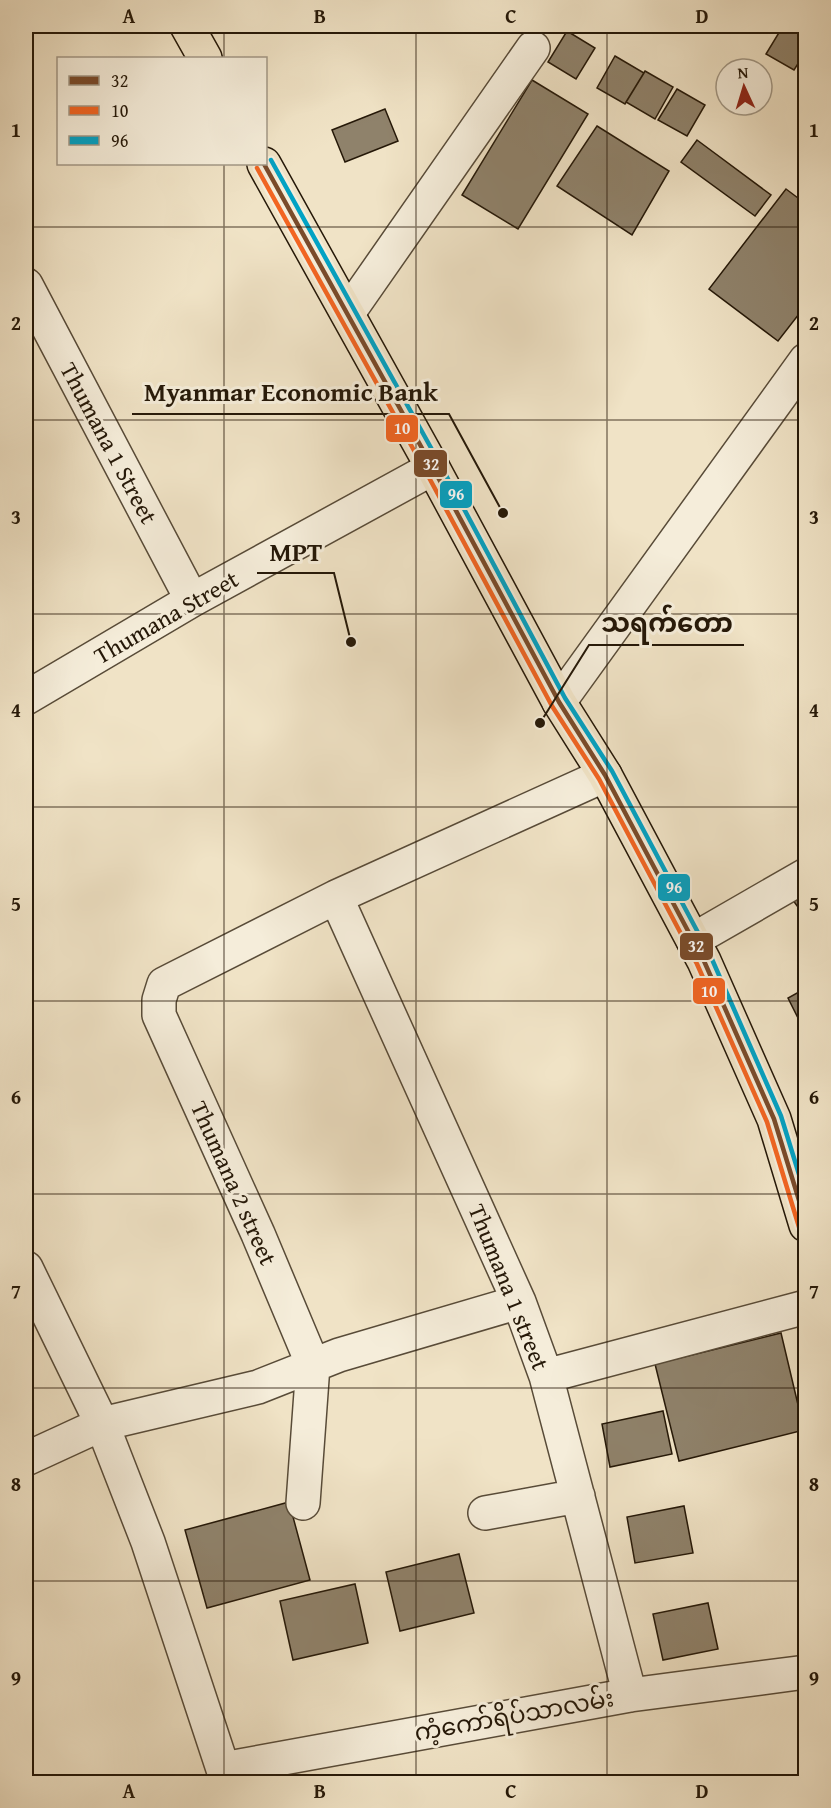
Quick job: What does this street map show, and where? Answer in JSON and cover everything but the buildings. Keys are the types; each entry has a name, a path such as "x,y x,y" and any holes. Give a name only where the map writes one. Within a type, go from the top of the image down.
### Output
{"main road":[{"path":"187,26 204,57"},
{"path":"265,165 433,468 559,702 605,775 704,961 774,1119 806,1225"}],"street":[{"path":"348,313 533,48"},
{"name":"Thumana 1 Street","path":"26,285 192,600"},
{"path":"559,702 806,360"},
{"name":"Thumana Street","path":"26,698 192,600 433,468"},
{"path":"336,897 605,775"},
{"path":"693,940 806,875"},
{"name":"Thumana 2 street","path":"313,1365 258,1234 159,1015 159,1000 164,984 336,897"},
{"name":"Thumana 1 street","path":"336,897 519,1302 546,1376 630,1695"},
{"path":"26,1269 102,1424 148,1542 215,1775"},
{"path":"26,1459 102,1424 258,1387 339,1355 519,1302"},
{"path":"546,1376 806,1307"},
{"path":"303,1503 313,1365"},
{"path":"485,1513 578,1496"},
{"name":"ကံ့ကော်ရိပ်သာလမ်း","path":"215,1775 630,1695 806,1672"}],"transit line":[{"name":"96","path":"271,160 440,464 565,698 612,771 711,957 781,1116 806,1197"},
{"name":"32","path":"265,165 433,468 559,702 605,775 704,961 774,1119 806,1223"},
{"name":"10","path":"257,168 426,472 552,706 599,779 697,964 767,1122 799,1227"}],"place":[{"name":"Myanmar Economic Bank","path":"503,513"},
{"name":"MPT","path":"351,642"},
{"name":"သရက်တော","path":"540,723"}]}
